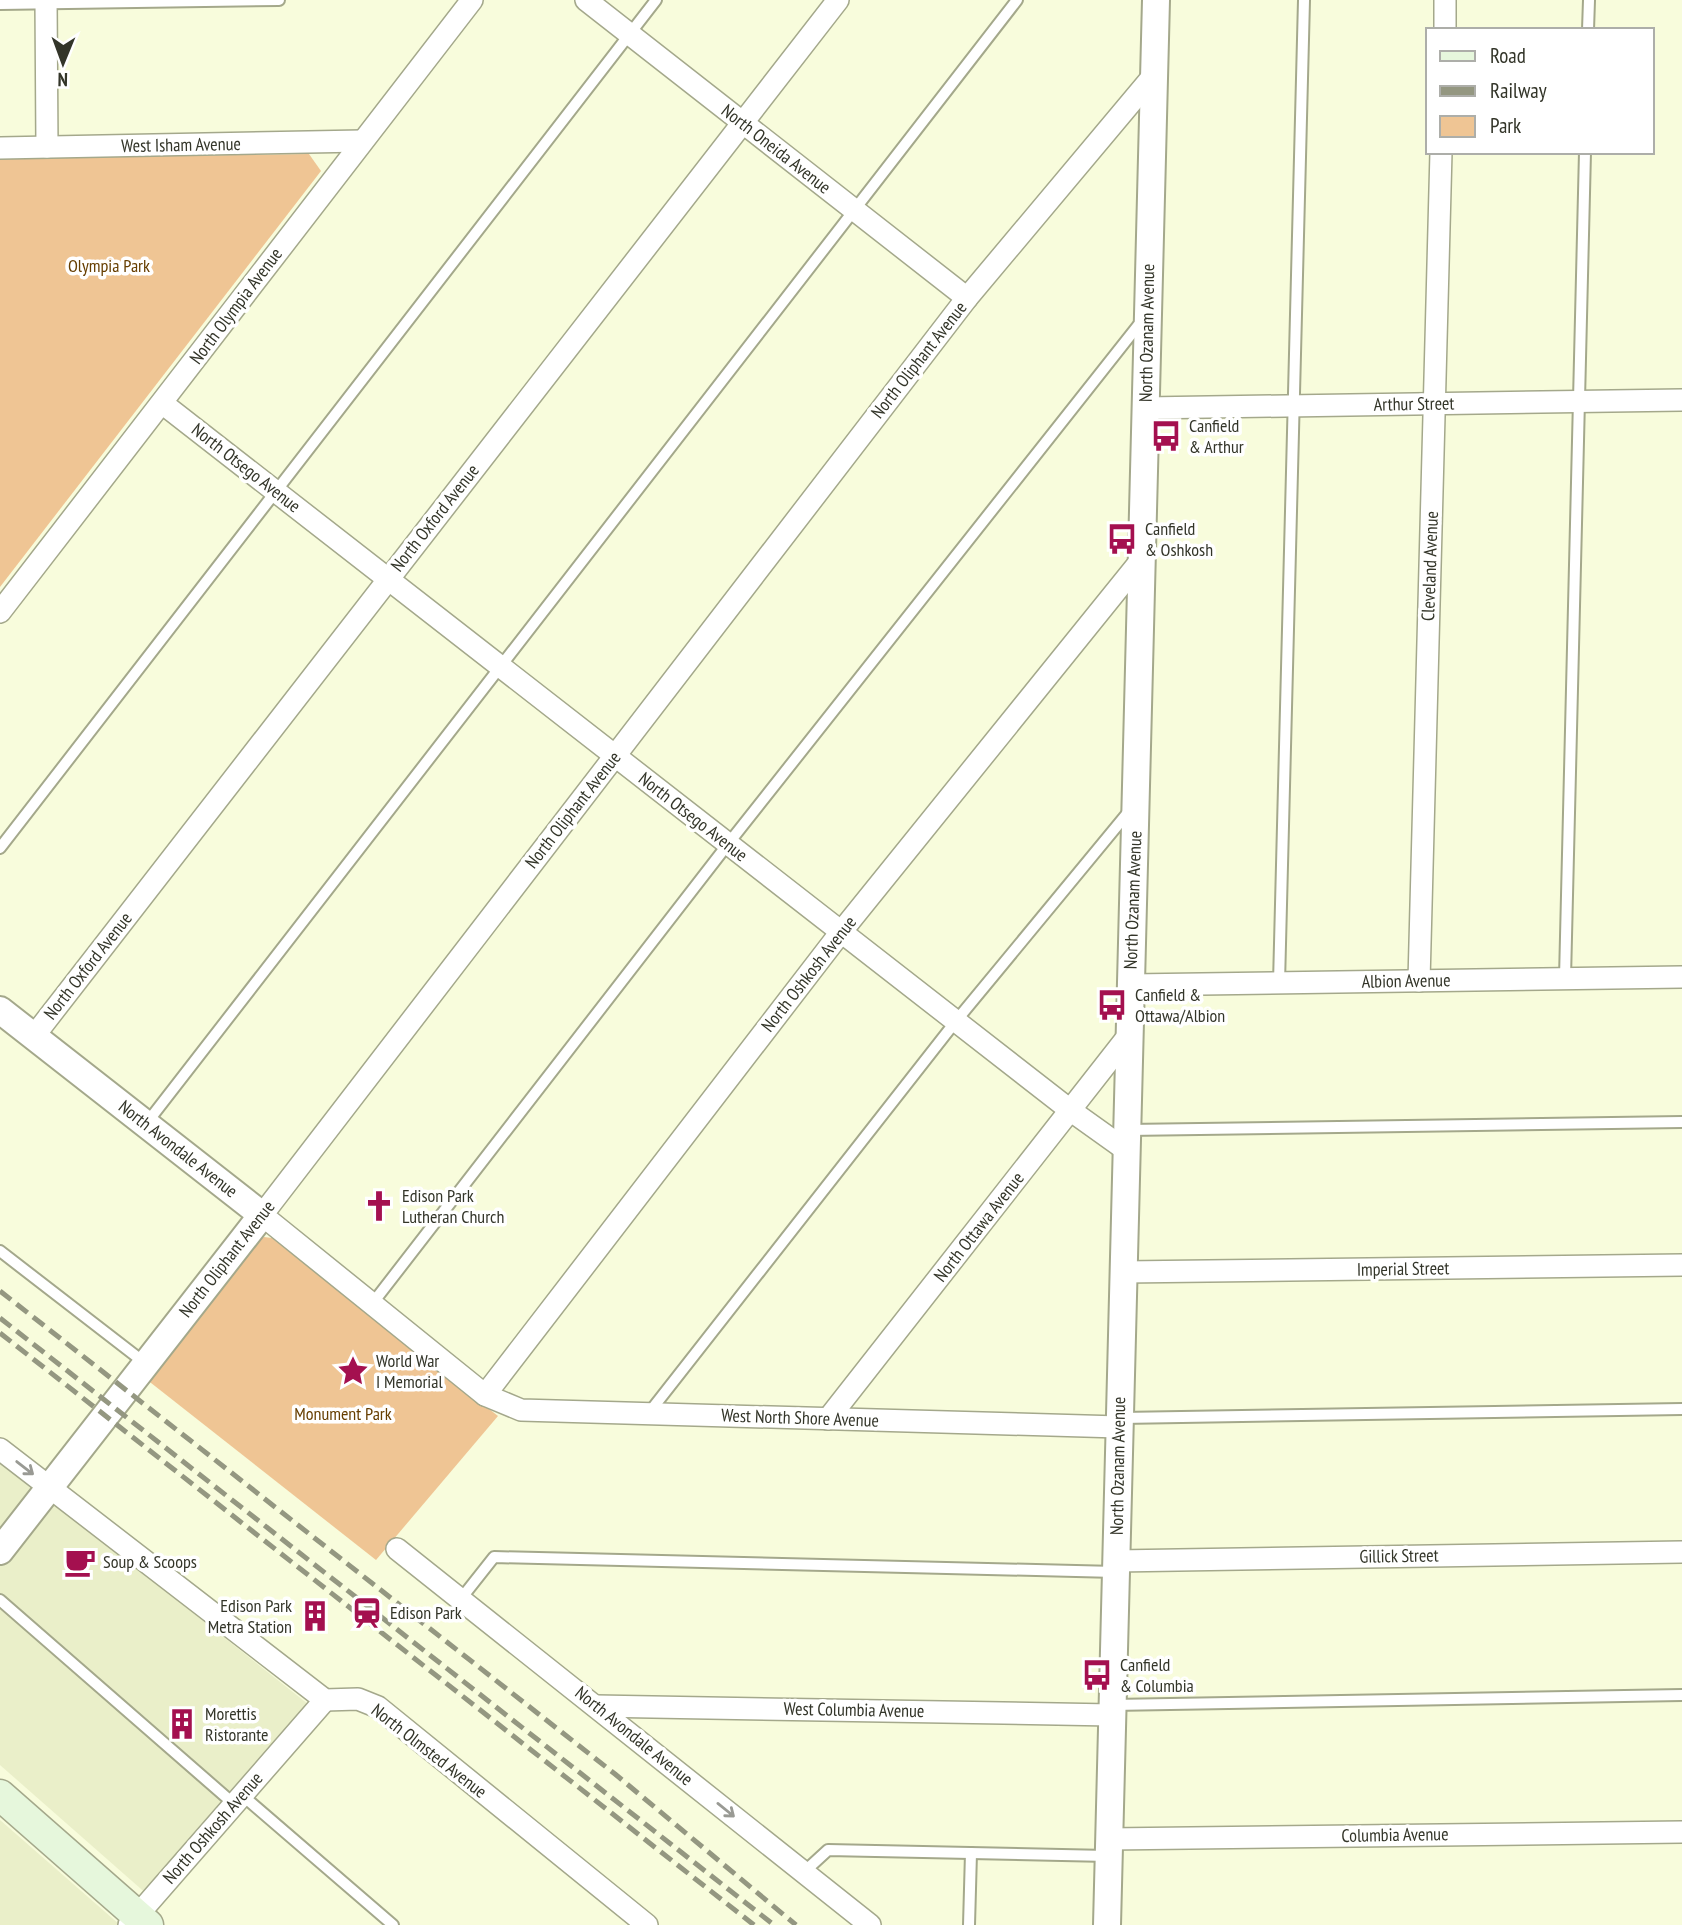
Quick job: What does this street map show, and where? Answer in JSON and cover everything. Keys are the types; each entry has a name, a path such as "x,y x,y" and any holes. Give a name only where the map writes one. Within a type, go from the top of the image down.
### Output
{"main road":[{"path":"0,1795 138,1922"}],"street":[{"name":"North Olympia Avenue","path":"0,612 472,0"},
{"name":"North Oneida Avenue","path":"586,0 967,298"},
{"name":"North Oxford Avenue","path":"34,1036 740,122 838,0"},
{"name":"North Ozanam Avenue","path":"1107,1925 1156,0"},
{"path":"1445,0 1445,28"},
{"path":"46,2 47,147"},
{"name":"North Oliphant Avenue","path":"0,1551 262,1215 967,298 1154,75"},
{"name":"West Isham Avenue","path":"0,148 362,141"},
{"name":"Cleveland Avenue","path":"1419,981 1441,154"},
{"name":"Arthur Street","path":"1145,408 1682,400"},
{"name":"North Otsego Avenue","path":"162,403 1070,1110 1127,1140"},
{"name":"North Oshkosh Avenue","path":"485,1395 841,932 1142,559"},
{"name":"Albion Avenue","path":"1130,985 1682,976"},
{"name":"North Avondale Avenue","path":"0,1010 262,1215 485,1395"},
{"name":"North Ottawa Avenue","path":"828,1419 1129,1034"},
{"name":"Imperial Street","path":"1123,1272 1682,1265"},
{"name":"West North Shore Avenue","path":"485,1395 521,1410 828,1419 1119,1422"},
{"path":"0,1449 325,1700"},
{"name":"North Avondale Avenue","path":"397,1549 870,1925"},
{"name":"Gillick Street","path":"1116,1566 1682,1552"},
{"name":"North Olmsted Avenue","path":"325,1700 358,1699 378,1707 647,1925"},
{"name":"North Oshkosh Avenue","path":"138,1922 238,1799 325,1700"},
{"name":"West Columbia Avenue","path":"596,1706 1112,1710"},
{"name":"Columbia Avenue","path":"1109,1847 1682,1832"}],"lane":[{"path":"0,4 279,0"},
{"path":"0,848 656,0"},
{"path":"146,1124 1017,0"},
{"path":"1279,983 1304,0"},
{"path":"1588,28 1589,0"},
{"path":"1565,978 1585,154"},
{"path":"372,1304 728,844 1148,313"},
{"path":"648,1414 956,1021 1135,804"},
{"path":"1127,1140 1682,1122"},
{"path":"0,1251 145,1363"},
{"path":"1119,1422 1682,1409"},
{"path":"460,1600 494,1557 1116,1566"},
{"path":"0,1600 393,1925"},
{"path":"1112,1710 1682,1695"},
{"path":"804,1872 828,1850 971,1853 1109,1847"},
{"path":"969,1925 971,1853"}],"shaded area":[{"path":"0,1460 313,1708 149,1896 0,1765"},
{"path":"0,1820 120,1925 0,1925"}],"green space":[{"name":"Olympia Park","path":"309,154 321,171 0,587 0,158"},
{"name":"Monument Park","path":"264,1237 272,1238 498,1416 376,1560 146,1379 257,1241"}],"railway":[{"path":"0,1291 615,1774 796,1925"},
{"path":"0,1318 774,1925"},
{"path":"0,1333 754,1925"}],"place":[{"name":"Canfield & Arthur","path":"1166,436"},
{"name":"Canfield & Oshkosh","path":"1122,539"},
{"name":"Canfield & Ottawa/Albion","path":"1112,1005"},
{"name":"Edison Park Lutheran Church","path":"379,1206"},
{"name":"World War I Memorial","path":"353,1371"},
{"name":"Soup & Scoops","path":"80,1562"},
{"name":"Edison Park","path":"367,1613"},
{"name":"Edison Park Metra Station","path":"315,1616"},
{"name":"Canfield & Columbia","path":"1097,1675"},
{"name":"Morettis Ristorante","path":"182,1724"}]}
